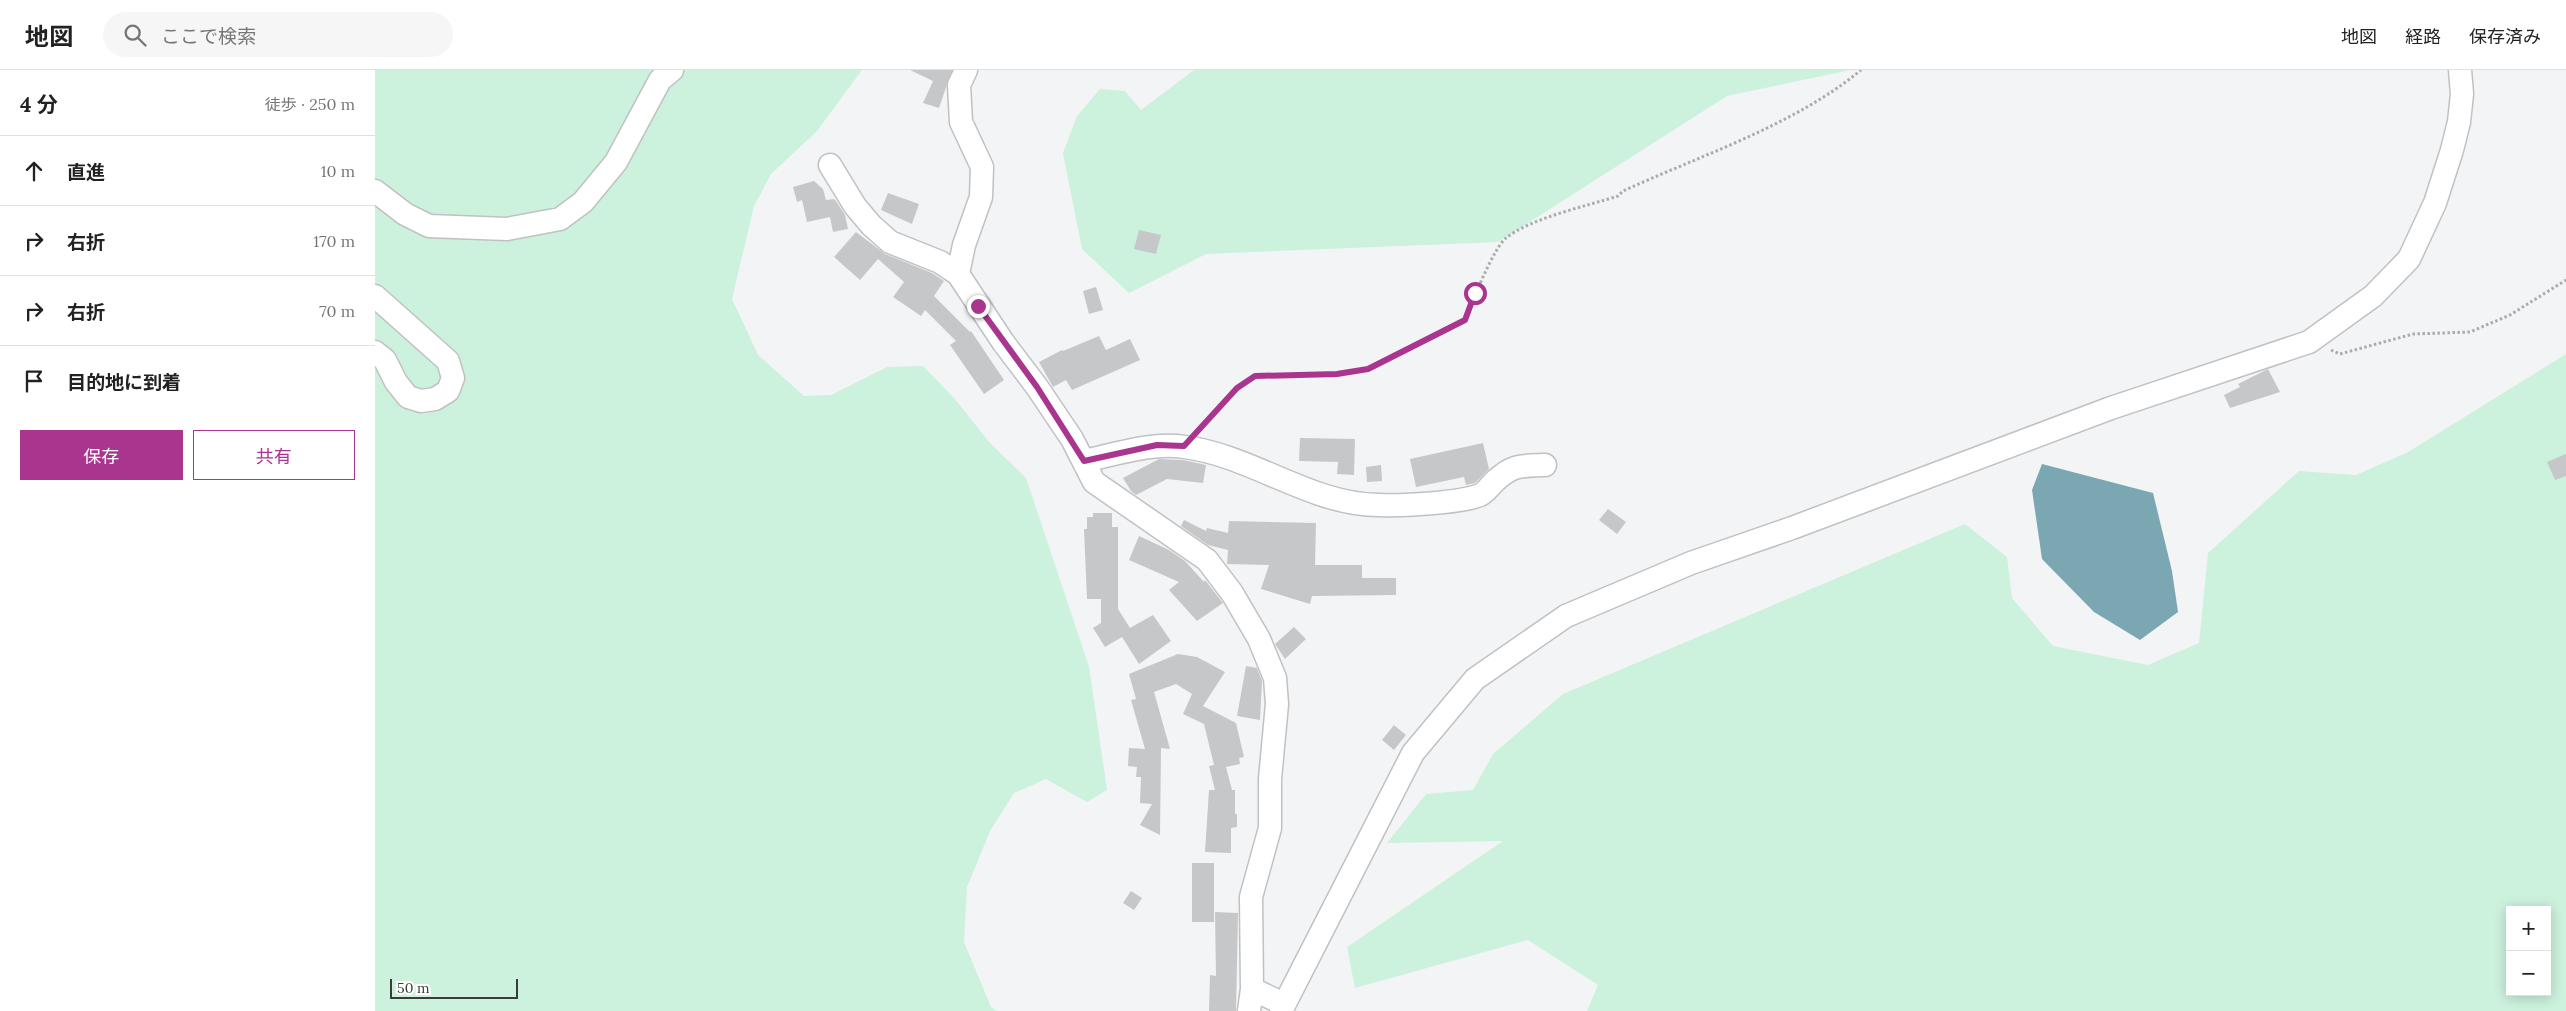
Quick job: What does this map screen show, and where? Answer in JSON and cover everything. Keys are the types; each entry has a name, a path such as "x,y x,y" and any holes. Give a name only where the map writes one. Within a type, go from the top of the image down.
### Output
{"street":[{"path":"375,191 405,214 429,226 507,230 560,219 583,202 616,162 660,80 672,70"},
{"path":"958,274 964,245 981,197 982,174 982,167 961,122 959,85 966,70"},
{"path":"1252,989 1282,1007 1413,753 1475,679 1567,616 1691,563 1792,528 2111,408 2309,342 2373,296 2409,259 2435,203 2459,122 2462,94 2459,70"},
{"path":"830,165 855,206 871,225 890,242 940,262 958,274 1003,342 1042,394 1084,461 1094,482 1207,560 1231,592 1259,639 1275,678 1277,704 1270,779 1270,828 1251,897 1252,989 1249,1011"},
{"path":"375,296 448,361 453,378 448,391 435,399 421,401 408,396 396,382 385,360 375,352"},
{"path":"1084,461 1157,445 1184,446 1221,454 1310,491 1348,503 1378,506 1413,504 1482,494 1505,472 1516,466 1545,465"}],"path":[{"path":"1184,446 1237,388 1255,376 1337,374 1368,369 1411,348 1465,320 1475,293 1505,238 1544,219 1618,196 1677,166 1688,164 1713,154 1807,106 1861,70"},
{"path":"2309,342 2340,354 2413,334 2470,332 2510,315 2566,280"}],"green space":[{"path":"375,70 862,70 817,131 771,174 754,206 732,299 758,355 804,396 831,395 887,367 923,366 955,399 989,442 1026,478 1089,667 1107,790 1087,802 1046,779 1014,793 990,831 967,887 964,942 991,1007 997,1011 375,1011"},
{"path":"1194,70 1850,70 1727,96 1498,242 1206,254 1129,293 1082,249 1063,153 1077,116 1100,89 1125,91 1141,110"},
{"path":"2566,354 2566,1011 1587,1011 1598,985 1528,940 1355,988 1347,947 1503,841 1387,843 1426,794 1473,790 1493,754 1563,694 1965,524 2007,557 2012,598 2053,646 2148,665 2199,643 2208,553 2299,471 2356,475 2408,452"}],"water":[{"path":"2042,464 2153,493 2172,571 2178,612 2140,640 2094,612 2042,559 2032,490"}],"building":[{"path":"910,70 952,70 939,108 923,103 933,81"},
{"path":"814,181 823,189 826,200 834,199 836,201 845,215 848,229 833,232 830,217 807,222 802,200 797,202 793,187"},
{"path":"888,193 919,204 912,224 881,210"},
{"path":"1139,230 1161,235 1156,254 1134,249"},
{"path":"856,232 885,254 932,273 944,281 934,296 971,331 1004,380 984,394 950,345 956,341 925,310 921,316 893,297 904,282 878,259 860,280 834,257"},
{"path":"1096,287 1103,310 1089,314 1083,291"},
{"path":"1099,336 1106,350 1130,339 1140,360 1072,390 1066,380 1053,387 1039,362 1062,350"},
{"path":"2268,369 2280,392 2230,408 2224,395 2240,387 2238,384"},
{"path":"1300,438 1355,439 1354,475 1337,474 1338,462 1299,461"},
{"path":"1483,443 1489,469 1475,483 1466,485 1464,477 1416,487 1410,459"},
{"path":"2566,454 2566,476 2555,480 2547,462"},
{"path":"1159,459 1183,460 1206,465 1203,483 1167,479 1136,495 1131,491 1123,478"},
{"path":"1381,465 1382,481 1367,482 1366,467"},
{"path":"1608,509 1626,522 1617,534 1599,520"},
{"path":"1093,513 1112,513 1112,527 1118,527 1118,609 1130,628 1153,615 1171,641 1139,664 1122,637 1105,647 1093,628 1101,623 1101,599 1087,599 1084,529 1087,529 1087,517 1093,517"},
{"path":"1184,520 1206,531 1207,528 1228,533 1229,521 1316,523 1315,565 1362,565 1362,578 1396,578 1396,595 1312,596 1310,604 1261,589 1269,565 1227,564 1228,550 1208,545 1181,526"},
{"path":"1139,536 1169,550 1185,561 1204,582 1205,580 1223,603 1197,621 1169,590 1179,582 1129,560"},
{"path":"1294,627 1306,639 1285,659 1275,644"},
{"path":"1178,654 1197,657 1225,672 1203,706 1236,723 1244,757 1239,758 1240,764 1226,767 1232,790 1235,790 1235,814 1237,814 1237,827 1231,828 1231,853 1205,852 1209,790 1215,790 1209,766 1214,765 1204,724 1183,714 1192,694 1176,684 1154,692 1170,749 1161,748 1160,835 1140,825 1152,804 1140,803 1141,777 1136,777 1137,767 1128,766 1129,748 1145,749 1131,700 1136,699 1129,674"},
{"path":"1246,666 1257,668 1262,681 1260,720 1237,716"},
{"path":"1394,725 1406,735 1394,750 1382,740"},
{"path":"1192,863 1214,863 1214,922 1192,922"},
{"path":"1131,891 1142,898 1134,910 1123,903"},
{"path":"1215,912 1238,913 1236,1011 1209,1011 1210,975 1216,976"}],"route":[{"path":"978,306 1037,387 1072,439 1084,461 1157,445 1184,446 1212,418 1237,388 1255,376 1337,374 1368,369 1465,320 1475,293"}]}
